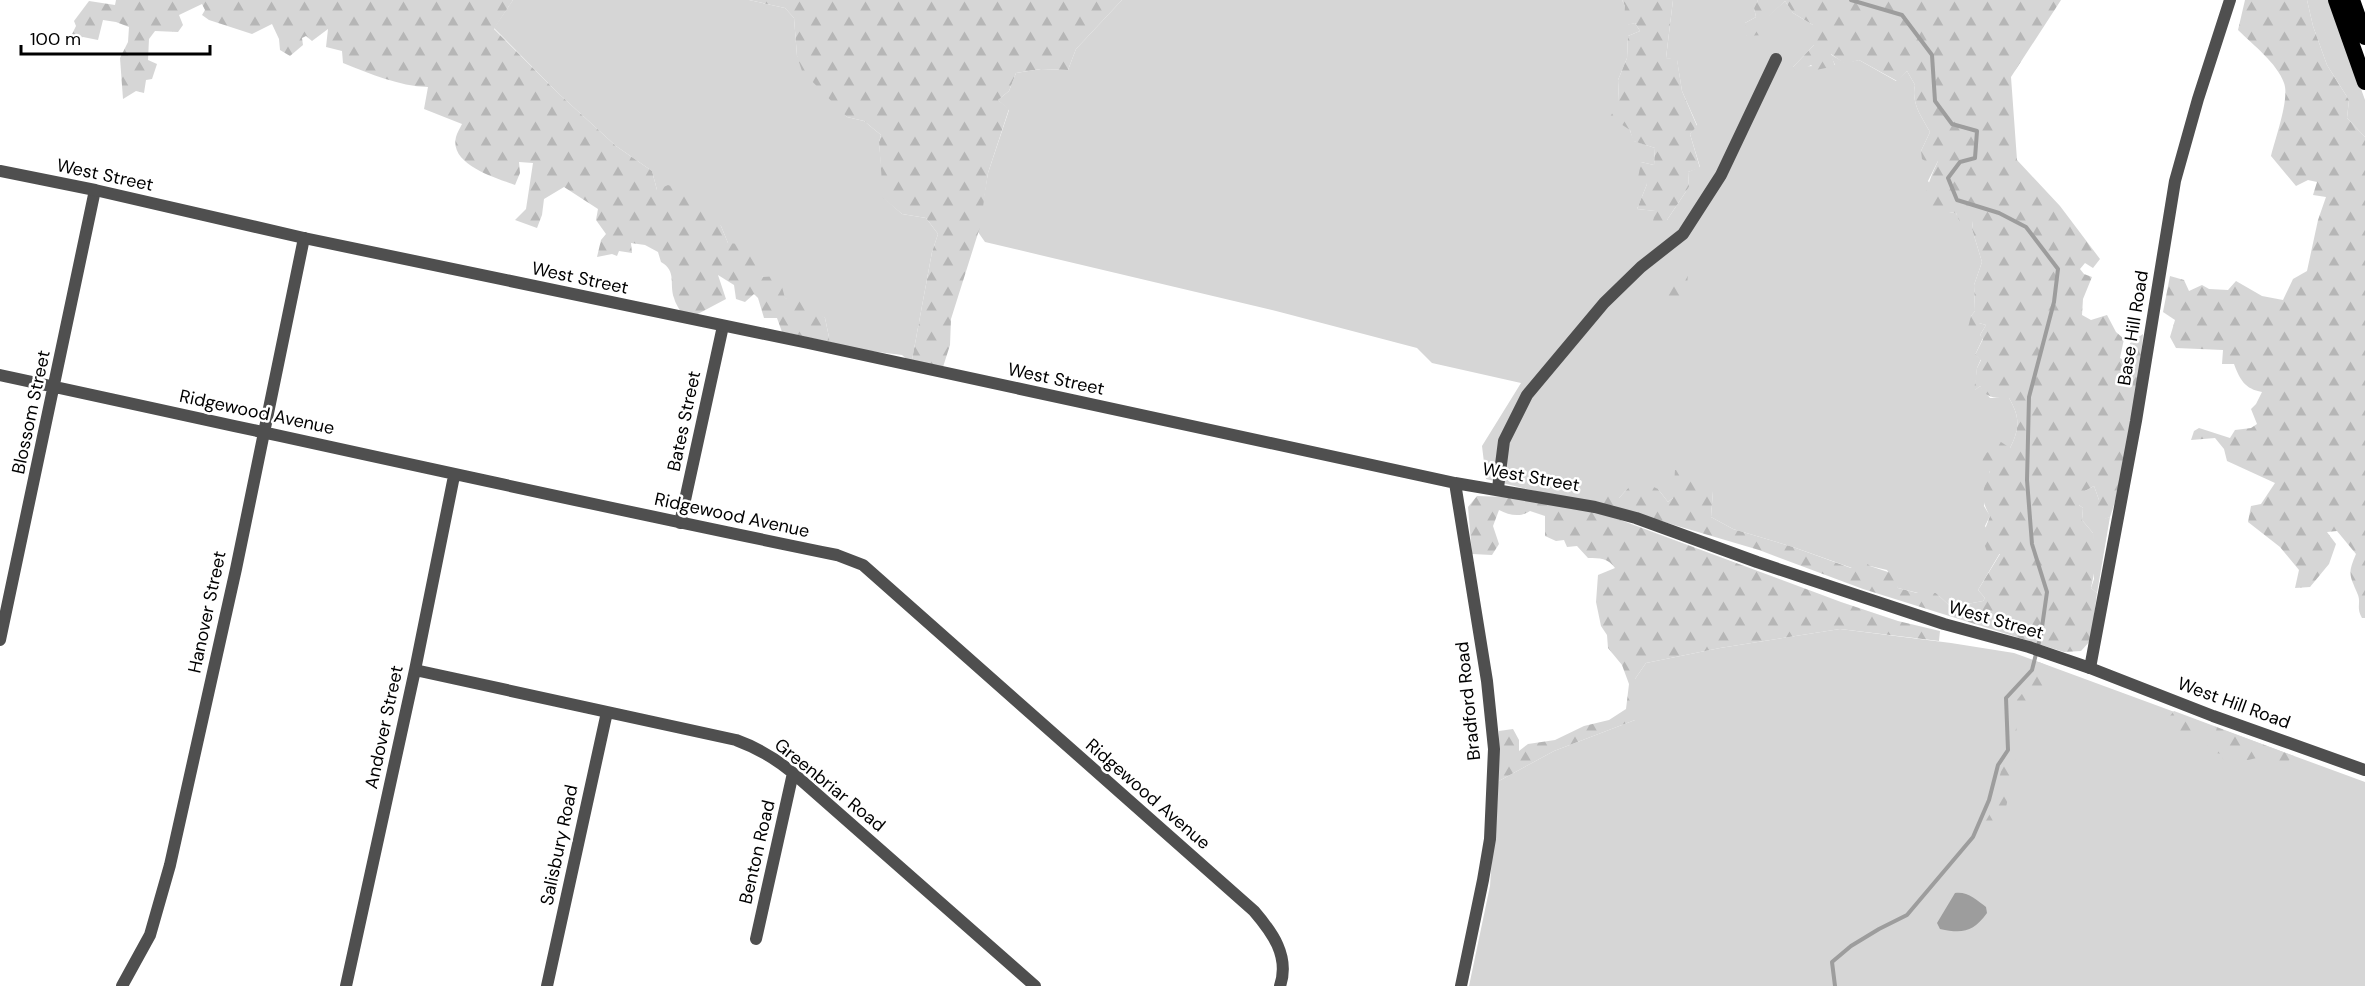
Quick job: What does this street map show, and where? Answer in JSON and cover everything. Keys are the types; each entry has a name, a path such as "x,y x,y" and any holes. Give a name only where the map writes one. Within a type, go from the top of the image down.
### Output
{"highway":[{"path":"2336,0 2365,82"},
{"path":"2352,0 2365,37"}],"street":[{"name":"Base Hill Road","path":"2090,668 2136,422 2175,182 2198,99 2230,0"},
{"path":"1498,488 1504,441 1527,395 1604,303 1641,267 1683,234 1721,175 1776,59"},
{"name":"West Street","path":"0,171 1455,483 1498,488 1595,507 1636,518 1757,562 1944,624 2029,647 2090,668"},
{"name":"Blossom Street","path":"0,640 95,190"},
{"name":"Hanover Street","path":"122,986 150,935 170,865 304,238"},
{"name":"Bates Street","path":"680,523 723,326"},
{"name":"Ridgewood Avenue","path":"0,375 263,431 454,476 837,555 863,565 1254,911 1275,938 1281,951 1283,966 1280,986"},
{"name":"Andover Street","path":"346,986 415,670 454,476"},
{"name":"Bradford Road","path":"1455,483 1487,681 1494,749 1490,839 1461,986"},
{"name":"West Hill Road","path":"2090,668 2213,717 2365,770"},
{"name":"Greenbriar Road","path":"415,670 736,740 772,756 1035,986"},
{"name":"Salisbury Road","path":"547,986 607,712"},
{"name":"Benton Road","path":"756,939 793,772"}],"green space":[{"path":"116,0 513,0 494,29 558,93 616,146 652,171 657,190 668,185 693,195 721,226 728,243 751,245 763,277 779,276 785,298 803,300 825,318 830,342 782,332 777,318 764,318 758,298 754,294 745,302 736,299 734,285 718,275 726,299 694,316 681,313 675,302 671,274 661,262 658,252 645,245 631,243 632,253 619,251 617,256 612,254 597,257 601,240 606,234 596,220 598,209 564,187 544,199 542,215 537,228 515,220 526,209 533,163 519,162 520,173 515,185 476,169 467,163 456,147 456,137 462,124 424,109 428,87 395,82 343,63 342,51 326,47 328,29 312,41 306,36 302,38 303,45 290,56 280,50 279,39 272,24 252,34 209,20 202,15 205,10 202,4 179,15 183,25 178,32 155,31 149,39 148,60 157,64 152,79 146,80 144,93 136,91 123,99 120,58 128,42 129,27 103,20 98,40 83,37 77,39 71,36 76,26 74,21 89,1 115,5"},
{"path":"513,0 749,0 785,8 794,18 797,56 847,117 864,121 881,135 879,142 884,198 902,214 926,218 938,234 932,252 912,360 910,362 902,355 854,349 830,342 825,318 785,298 728,243 721,226 657,190 652,171 616,146 558,93 494,28"},
{"path":"749,0 1122,0 1076,49 1068,70 1041,69 1016,73 1009,91 998,100 1009,109 988,173 980,227 951,319 950,345 943,367 912,360 932,252 938,234 926,218 902,214 883,198 879,142 881,135 864,121 847,117 802,71 797,56 794,18 785,8"},
{"path":"1122,0 1622,0 1625,6 1625,25 1635,23 1640,31 1628,36 1627,58 1618,80 1619,102 1634,141 1655,148 1654,165 1641,162 1647,184 1637,209 1656,211 1667,220 1689,187 1688,172 1700,167 1690,134 1697,125 1682,91 1677,60 1666,58 1673,0 1758,0 1754,8 1756,17 1745,23 1746,36 1785,1 1793,13 1813,25 1814,45 1793,67 1835,65 1830,54 1845,63 1859,60 1896,81 1907,71 1915,85 1914,98 1918,109 1930,132 1921,151 1938,161 1928,181 1949,212 1956,213 1959,221 1973,221 1972,229 1982,262 1974,285 1975,311 1971,316 1979,323 1986,325 1980,335 1983,338 1975,355 1981,359 1977,368 1975,390 1980,386 1990,398 2009,398 2017,417 2016,434 2010,448 1992,451 1981,470 1990,470 1984,506 1990,516 1985,526 2000,553 1978,590 1985,598 1983,601 1951,607 1936,593 1918,593 1898,588 1887,570 1870,566 1852,568 1733,529 1711,517 1713,491 1673,498 1668,502 1658,489 1628,488 1619,498 1603,504 1486,479 1482,446 1521,383 1432,363 1417,348 1276,311 985,242 978,232 988,173 1009,110 998,100 1009,91 1016,73 1041,69 1068,70 1076,49"},
{"path":"1622,0 1673,0 1666,58 1677,59 1682,91 1697,126 1690,134 1700,168 1688,172 1689,187 1667,220 1665,238 1650,236 1655,211 1637,209 1647,184 1638,178 1641,162 1654,165 1655,148 1633,141 1630,130 1610,117 1619,102 1618,80 1627,58 1628,36 1640,31 1635,23 1624,26 1625,6"},
{"path":"1758,0 2061,0 2011,77 2017,160 2060,206 2100,259 2093,268 2085,263 2080,269 2084,274 2092,277 2083,299 2082,315 2091,320 2107,315 2116,332 2124,339 2120,358 2128,363 2130,343 2143,334 2132,427 2123,473 2110,517 2100,521 2093,515 2099,500 2094,486 2085,491 2089,503 2079,505 2083,508 2082,520 2093,533 2097,559 2091,588 2097,593 2091,640 2081,651 2064,652 1863,589 1759,550 1603,504 1607,493 1619,498 1639,480 1658,489 1668,502 1673,498 1675,470 1694,471 1703,487 1713,491 1711,517 1733,529 1851,568 1864,561 1870,566 1894,574 1898,588 1917,593 1936,593 1951,607 1983,601 1985,598 1978,590 2000,554 1987,552 1982,537 1990,516 1984,504 1983,494 1990,471 1980,470 1984,454 1992,450 1990,444 1998,440 2010,448 2016,434 2017,417 2009,398 1988,396 1980,386 1974,391 1977,368 1981,360 1975,355 1983,339 1980,335 1986,325 1979,323 1973,337 1966,335 1971,316 1975,311 1974,285 1982,262 1972,229 1973,221 1959,221 1956,213 1949,212 1937,219 1925,213 1926,193 1938,161 1928,163 1922,159 1921,151 1930,132 1920,115 1914,98 1915,85 1907,71 1897,81 1859,60 1845,64 1831,54 1835,66 1816,70 1811,65 1797,73 1793,67 1814,45 1804,35 1813,25 1793,13 1785,1 1764,21 1764,35 1745,36 1745,23 1756,17 1754,8"},
{"path":"2245,0 2307,0 2313,26 2327,65 2349,100 2347,118 2365,137 2365,618 2362,618 2360,614 2359,598 2351,579 2351,566 2356,554 2337,531 2327,532 2336,544 2329,564 2310,587 2295,588 2299,570 2280,547 2248,522 2251,506 2261,504 2275,483 2227,461 2224,449 2215,438 2191,440 2194,431 2199,428 2230,438 2235,430 2251,428 2257,424 2251,409 2262,392 2251,389 2244,383 2234,364 2222,364 2223,350 2176,348 2170,337 2175,320 2163,312 2170,276 2184,280 2189,291 2202,285 2209,289 2228,290 2236,281 2262,296 2283,300 2293,279 2307,271 2318,220 2326,197 2313,195 2317,182 2308,180 2296,186 2271,156 2284,108 2284,83 2276,68 2238,30"},
{"path":"2307,0 2329,0 2365,100 2365,137 2347,118 2349,100 2327,65 2313,26"},
{"path":"1669,266 1688,273 1686,300 1666,300 1669,287"},
{"path":"2094,486 2099,500 2100,520 2110,517 2097,593 2091,588 2094,579 2093,533 2082,520 2083,508 2079,505 2085,491"},
{"path":"1477,496 1508,497 1599,512 1841,602 1898,621 1940,631 1939,641 1840,629 1720,648 1646,663 1635,679 1635,720 1554,751 1497,782 1499,731 1513,729 1519,740 1519,751 1528,744 1555,740 1584,726 1609,720 1626,709 1629,684 1622,665 1608,648 1607,635 1601,626 1596,602 1598,575 1615,568 1603,559 1588,558 1577,546 1567,547 1564,540 1556,541 1545,536 1545,516 1530,511 1514,515 1499,510 1493,526 1499,544 1492,555 1472,554 1468,507"},
{"path":"1840,629 2014,653 2365,782 2365,986 1469,986 1490,886 1497,782 1554,751 1635,720 1635,679 1646,663 1720,648"},
{"path":"2039,662 2048,666 2048,682 2044,689 2046,694 2016,722 2014,772 2004,816 2001,815 1999,820 2004,824 1984,824 1991,812 2002,767 2012,751 2011,735 2017,700 2033,680"},
{"path":"2174,711 2217,727 2209,729 2192,740 2176,736 2179,732 2165,733 2166,721"},
{"path":"2217,727 2294,756 2284,765 2261,757 2248,760 2234,759 2233,765 2223,759 2222,754 2216,753 2207,745 2215,735"}],"shaded area":[{"path":"1955,893 1964,893 1975,899 1986,907 1987,913 1977,924 1967,930 1940,929 1937,923"}],"waterway":[{"path":"1835,986 1832,962 1851,946 1907,915 1973,837 1989,800 1998,765 2008,750 2006,698 2032,670 2041,634 2047,592 2032,544 2027,480 2029,397 2054,302 2058,269 2026,227 1999,213 1957,200 1948,178 1960,162 1975,158 1977,131 1952,124 1935,101 1932,55 1902,15 1851,0"}]}
